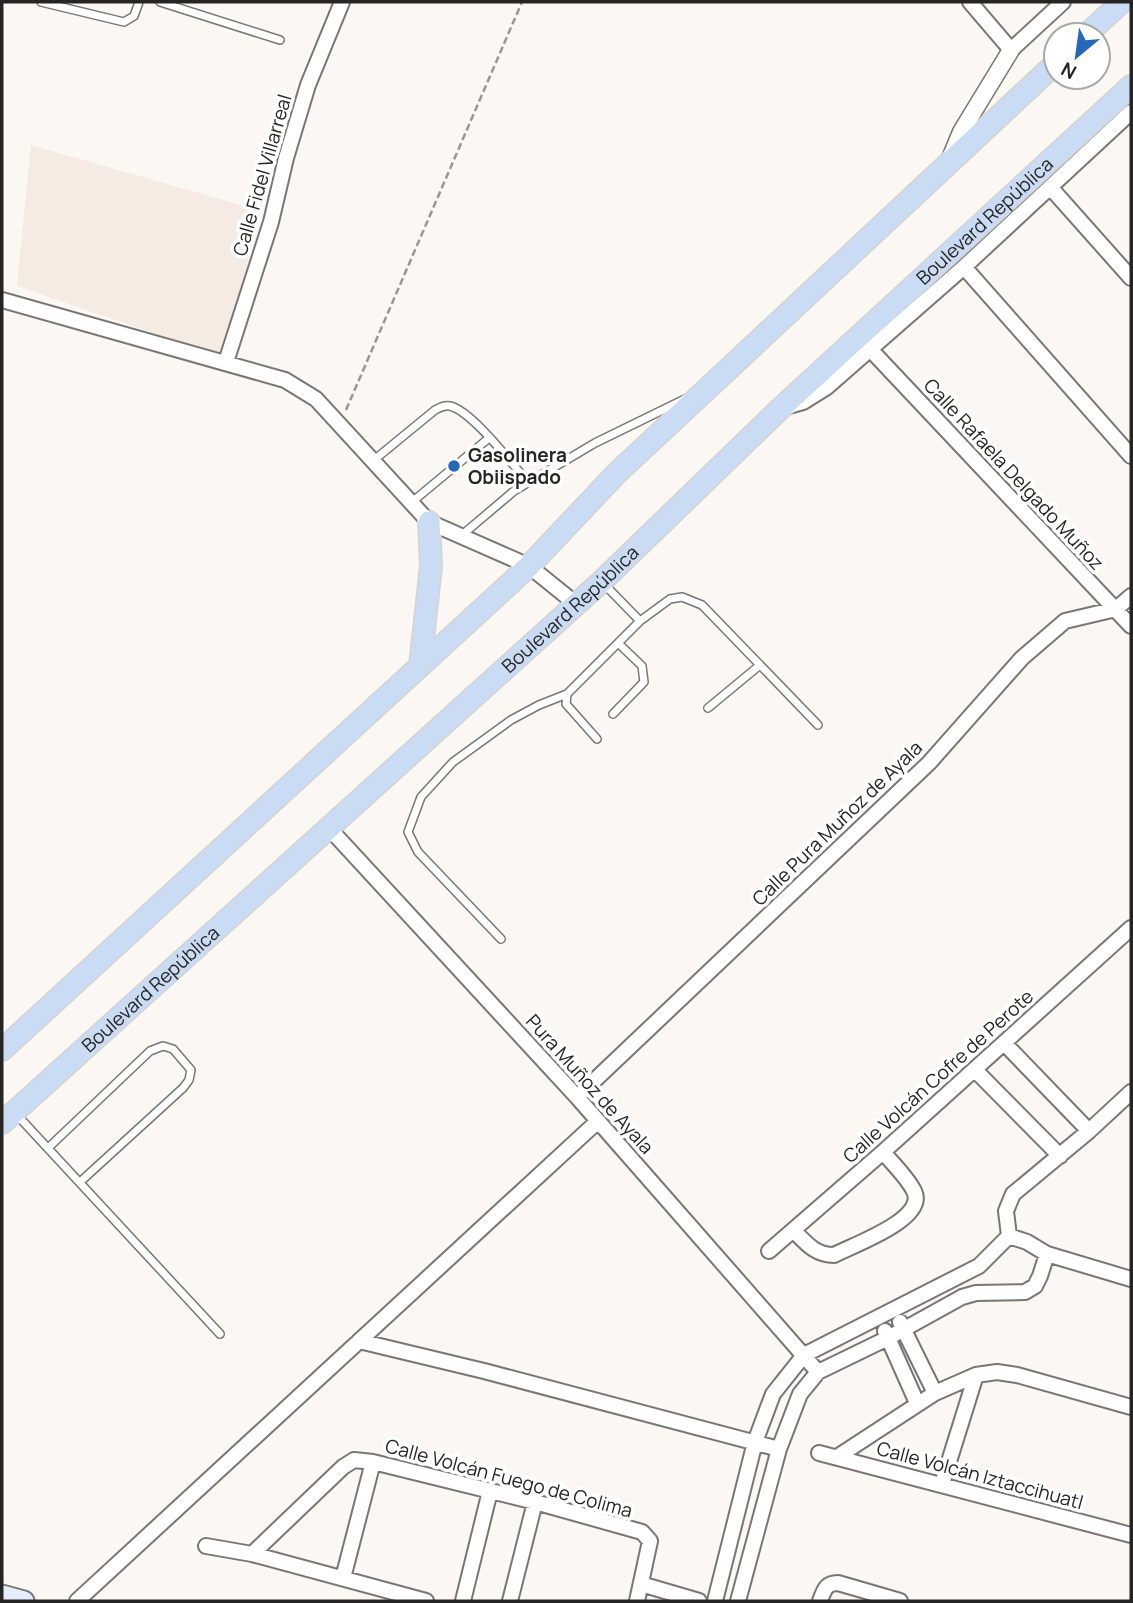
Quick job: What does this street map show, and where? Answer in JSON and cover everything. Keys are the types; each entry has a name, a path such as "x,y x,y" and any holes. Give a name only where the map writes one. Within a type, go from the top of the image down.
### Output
{"main road":[{"path":"1101,21 1122,2"},
{"path":"2,1050 529,566 617,473 1042,76"},
{"name":"Boulevard República","path":"8,1117 601,582 781,408 1131,86"},
{"path":"420,666 431,566 429,522"},
{"path":"2,1595 24,1601"}],"street":[{"name":"Calle Fidel Villarreal","path":"226,362 271,222 286,158 308,85 342,2"},
{"path":"970,2 1011,50"},
{"path":"948,163 961,132 1011,50 1063,2"},
{"path":"781,408 812,397 964,267 1131,112"},
{"path":"1050,187 1131,278"},
{"path":"964,267 1131,456"},
{"path":"2,300 285,380 316,399 429,522 529,566 576,604"},
{"name":"Calle Rafaela Delgado Muñoz","path":"869,348 1131,626"},
{"name":"Calle Pura Muñoz de Ayala","path":"577,1097 929,763 1022,658 1065,621 1116,609 1131,596"},
{"name":"Pura Muñoz de Ayala","path":"328,827 577,1097 818,1373"},
{"name":"Calle Volcán Cofre de Perote","path":"769,1251 1131,928"},
{"path":"1004,1043 1089,1131"},
{"path":"975,1070 1060,1156"},
{"path":"1009,1236 1006,1211 1013,1194 1131,1092"},
{"path":"77,1601 598,1121"},
{"path":"793,1230 814,1251 834,1255 902,1222 912,1212 917,1201 915,1192 883,1152"},
{"path":"1009,1236 1027,1242 1047,1254 1124,1277 1131,1263"},
{"path":"715,1601 755,1442 773,1394 792,1367 804,1355 979,1266 1009,1236"},
{"path":"738,1601 779,1449 800,1394 818,1373 962,1297 976,1293 1026,1292 1035,1286 1047,1254"},
{"path":"895,1310 935,1392"},
{"path":"880,1318 918,1403"},
{"path":"359,1342 779,1449"},
{"path":"836,1457 935,1392 976,1375 997,1372 1017,1375 1131,1407"},
{"path":"942,1484 976,1375"},
{"name":"Calle Volcán Iztaccihuatl","path":"819,1452 1131,1535"},
{"name":"Calle Volcán Fuego de Colima","path":"252,1554 331,1478 354,1460 373,1462 535,1502 642,1532 650,1541 641,1584"},
{"path":"343,1578 373,1462"},
{"path":"463,1601 490,1491"},
{"path":"510,1601 535,1502"},
{"path":"206,1546 252,1554 426,1601"},
{"path":"822,1595 829,1584 838,1583 900,1601"},
{"path":"638,1601 641,1584 699,1601"}],"lane":[{"path":"41,2 124,22 134,16 139,2"},
{"path":"160,2 280,40"},
{"path":"462,535 528,482 595,443 707,389"},
{"path":"374,460 443,405 452,406 464,412 528,482"},
{"path":"412,502 489,438"},
{"path":"601,582 640,621"},
{"path":"502,939 418,852 408,832 421,797 453,762 511,720 567,694 640,621 670,599 692,599 713,616 818,725"},
{"path":"613,714 644,682 642,666 618,643"},
{"path":"708,708 760,664"},
{"path":"567,694 566,704 571,713 597,739"},
{"path":"48,1148 150,1051 163,1046 173,1049 191,1070 189,1080 80,1182"},
{"path":"8,1117 48,1148 220,1334"}],"path":[{"path":"340,423 522,2"}],"shaded area":[{"path":"31,145 261,211 222,357 17,286"}],"place":[{"name":"Gasolinera Obiispado","path":"454,466"}]}
